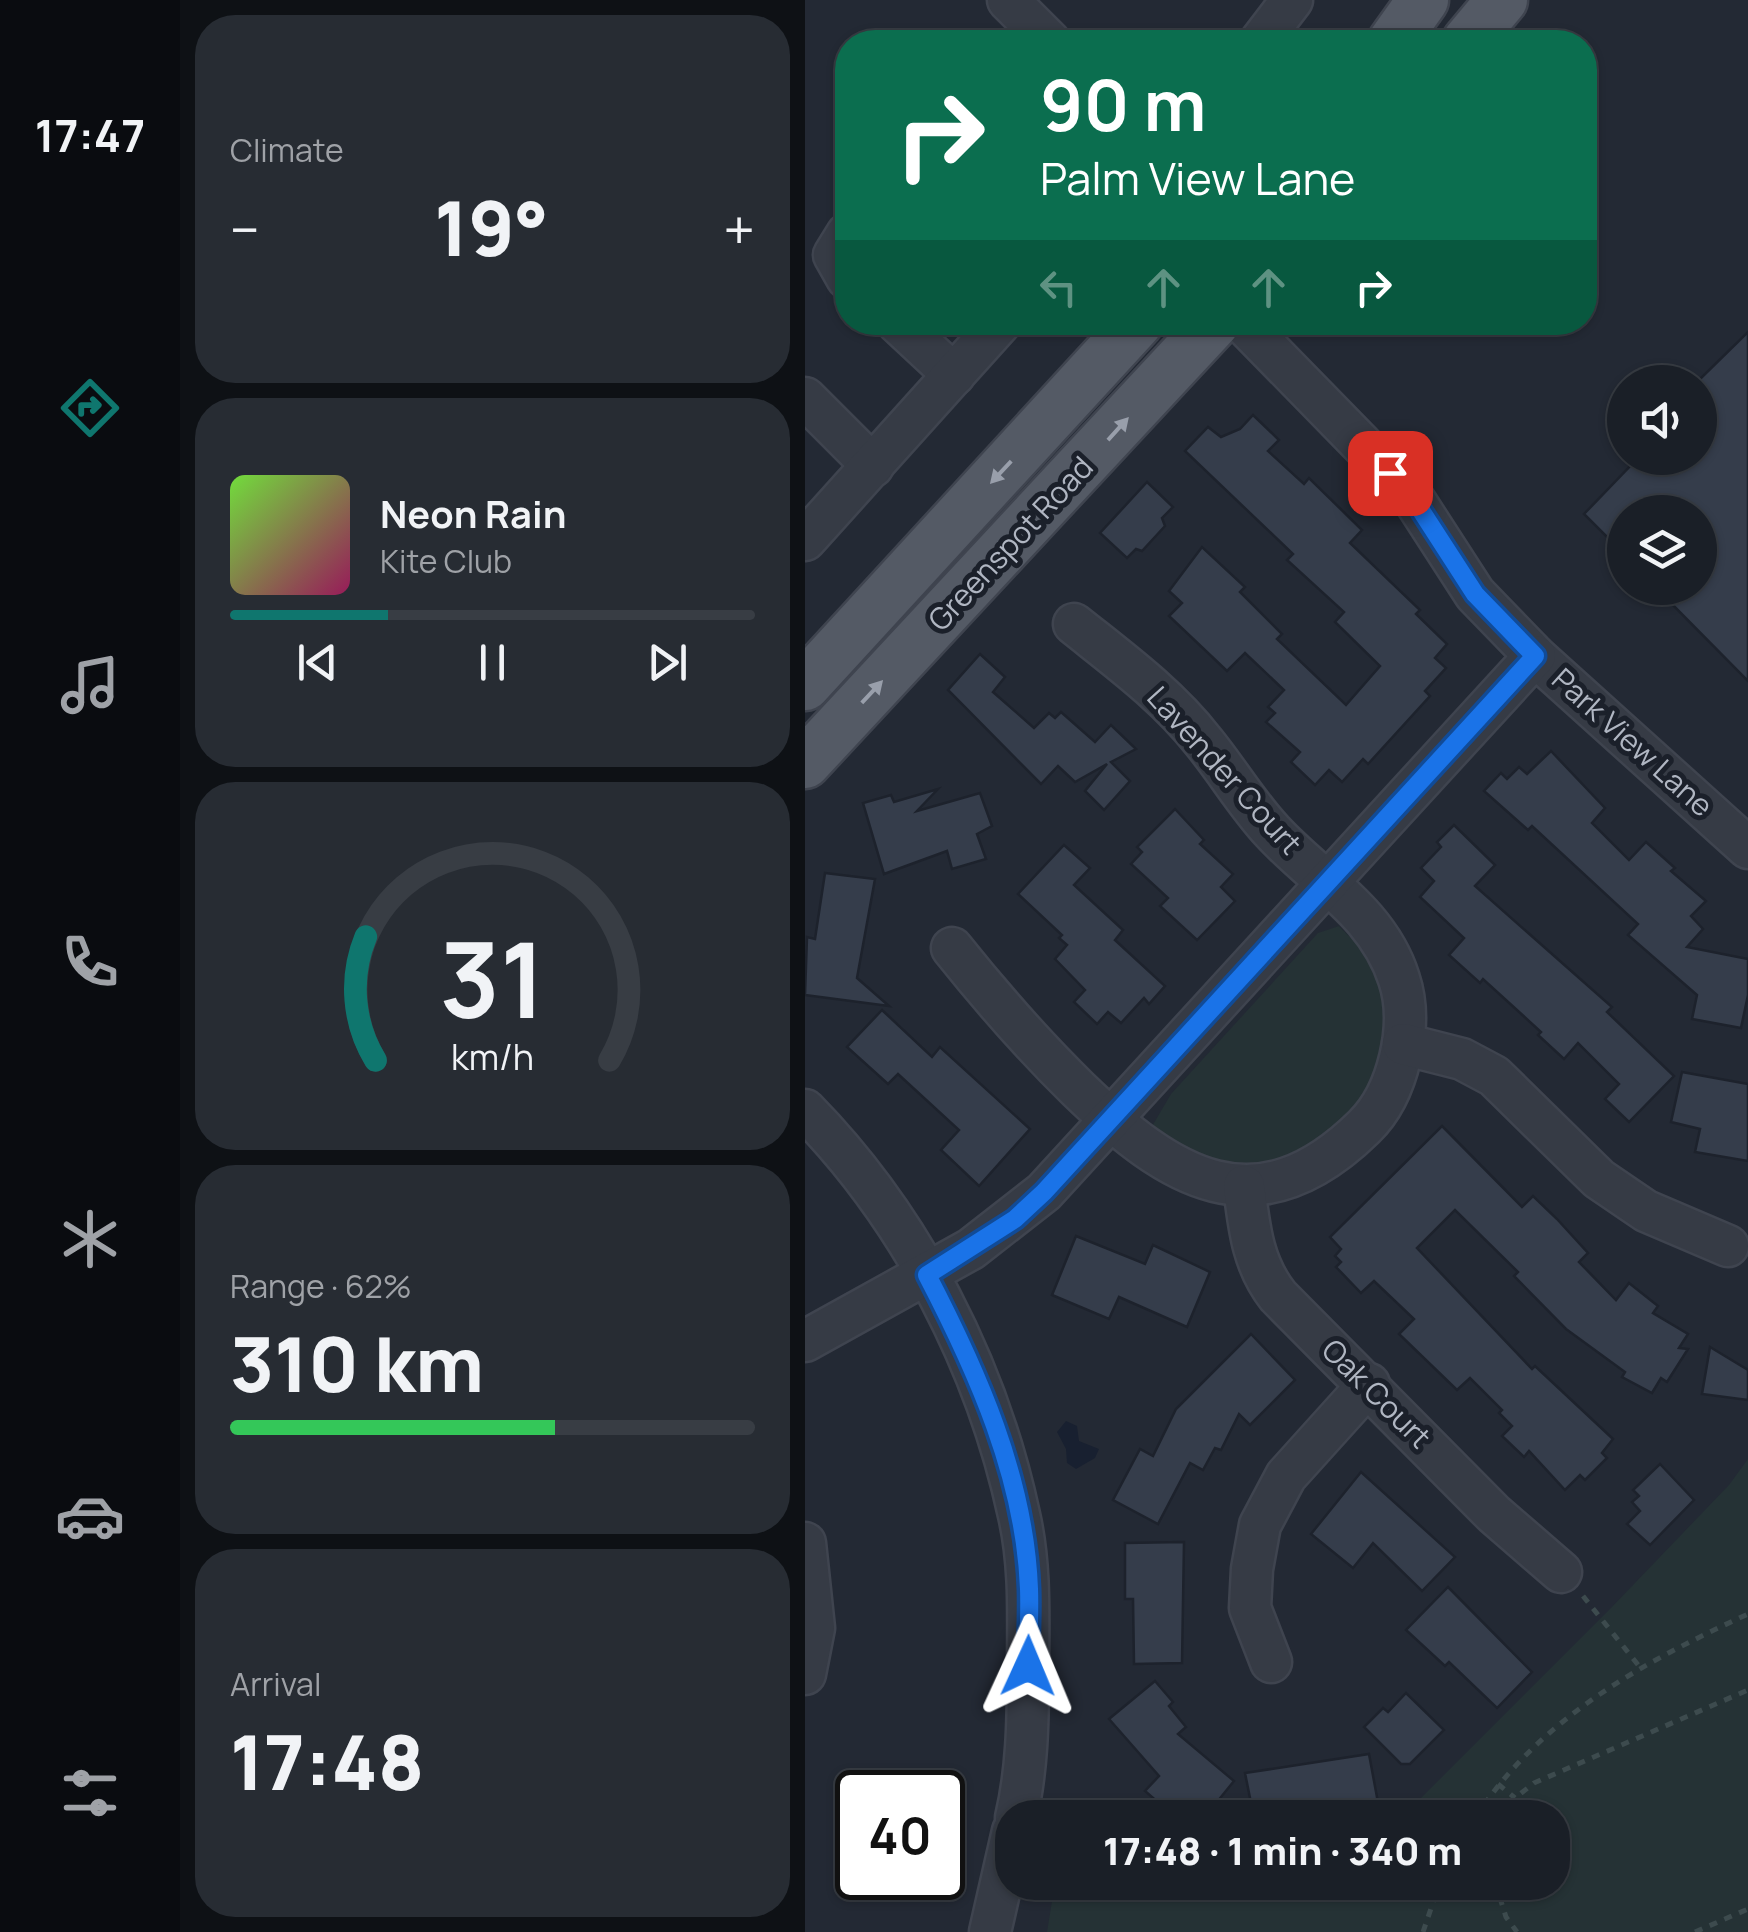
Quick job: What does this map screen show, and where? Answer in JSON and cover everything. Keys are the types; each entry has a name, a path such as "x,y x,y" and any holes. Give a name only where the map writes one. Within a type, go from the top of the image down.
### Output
{"main road":[{"path":"1402,30 1423,0"},
{"path":"1477,30 1502,0"},
{"name":"Greenspot Road","path":"805,684 1126,335"},
{"name":"Greenspot Road","path":"805,763 1203,335"}],"street":[{"path":"1007,0 1038,30"},
{"path":"1269,30 1293,0"},
{"path":"911,335 954,374"},
{"path":"805,540 989,335"},
{"name":"Park View Lane","path":"1255,335 1411,495 1475,594 1535,656 1748,848"},
{"path":"805,398 873,466"},
{"name":"Lavender Court","path":"1074,624 1169,704 1203,740 1274,833 1367,918 1386,945 1407,1012 1403,1044"},
{"path":"805,1342 927,1275 1015,1219 1535,656"},
{"path":"952,948 1017,1029 1110,1120 1179,1170 1244,1186 1280,1180 1311,1168 1345,1146 1373,1118 1403,1044 1461,1058 1493,1076 1599,1178 1646,1211 1728,1246"},
{"path":"805,1110 888,1211 927,1275 968,1354 996,1431 1020,1516 1029,1587 1028,1732 1019,1800"},
{"name":"Oak Court","path":"1244,1186 1252,1246 1263,1277 1495,1514 1561,1572"},
{"path":"1271,1662 1250,1608 1260,1525 1285,1476 1369,1384"},
{"path":"805,1543 814,1628 805,1674"},
{"path":"991,1932 998,1900"}],"path":[{"path":"1599,1614 1639,1666"},
{"path":"1486,1800 1497,1783 1578,1708 1639,1666 1748,1614"},
{"path":"1497,1783 1515,1798 1534,1782 1748,1690"},
{"path":"1423,1932 1435,1900"},
{"path":"1501,1900 1517,1932"},
{"path":"1695,1932 1748,1909"}],"shaded area":[{"path":"1339,926 1365,954 1382,995 1383,1038 1372,1079 1349,1116 1319,1145 1281,1163 1240,1169 1196,1158 1151,1128 1171,1094 1318,933"},
{"path":"1748,1459 1748,1932 1047,1932 1052,1901 1057,1900 1570,1900 1570,1800 1419,1800 1729,1485"}],"water":[{"path":"1066,1421 1077,1426 1079,1441 1099,1449 1095,1458 1076,1469 1067,1463 1066,1449 1057,1432"}],"building":[{"path":"1748,332 1748,681 1673,605 1717,605 1717,495 1607,495 1607,537 1584,514 1622,475 1717,475 1714,365"},
{"path":"1253,415 1279,440 1268,451 1304,484 1309,478 1362,530 1350,543 1420,610 1416,614 1447,644 1435,658 1446,668 1425,691 1430,696 1368,764 1363,759 1342,782 1329,770 1315,785 1291,762 1300,752 1266,722 1275,713 1268,707 1284,690 1245,653 1227,671 1169,616 1182,603 1169,591 1202,547 1245,587 1240,592 1282,634 1277,639 1346,705 1380,666 1335,622 1344,612 1287,560 1293,554 1185,451 1208,427 1221,437 1240,429"},
{"path":"1147,482 1173,507 1162,518 1165,526 1142,551 1136,549 1127,558 1100,533"},
{"path":"980,654 1005,677 993,692 1034,728 1049,713 1055,718 1061,712 1095,742 1111,725 1136,749 1111,762 1130,781 1104,810 1085,791 1107,764 1075,782 1058,766 1041,784 948,690"},
{"path":"1551,751 1605,808 1592,823 1629,860 1646,842 1675,868 1671,871 1706,901 1691,916 1703,929 1687,947 1748,959 1748,995 1741,1028 1692,1019 1697,995 1628,935 1638,924 1532,826 1528,830 1484,791 1501,773 1507,779 1519,767 1527,774"},
{"path":"938,789 917,811 980,793 992,826 977,834 986,859 952,869 947,851 884,874 863,803 891,795 894,802"},
{"path":"1175,809 1204,840 1200,844 1233,874 1221,887 1235,901 1197,940 1160,906 1168,898 1131,864 1142,852 1137,847"},
{"path":"1454,825 1495,865 1475,886 1612,1007 1607,1012 1674,1076 1629,1122 1605,1099 1619,1084 1578,1043 1564,1059 1538,1035 1541,1032 1483,979 1480,983 1449,955 1464,938 1420,897 1434,881 1421,868 1441,847 1437,842"},
{"path":"1064,845 1090,868 1074,885 1123,930 1115,940 1165,986 1149,1004 1144,998 1121,1023 1108,1012 1097,1024 1074,1002 1085,990 1055,959 1067,945 1059,938 1062,935 1018,894"},
{"path":"825,873 875,879 857,978 889,1006 805,995 807,937 815,939"},
{"path":"882,1010 932,1057 940,1047 1030,1129 979,1186 941,1150 959,1130 898,1074 888,1084 847,1047"},
{"path":"1682,1072 1748,1084 1748,1161 1695,1152 1700,1129 1671,1122"},
{"path":"1442,1126 1522,1207 1533,1196 1557,1219 1588,1253 1579,1262 1616,1300 1629,1283 1658,1306 1653,1313 1688,1334 1679,1348 1688,1349 1667,1382 1661,1378 1652,1393 1622,1377 1625,1372 1566,1329 1514,1276 1518,1272 1455,1210 1417,1248 1532,1369 1535,1366 1613,1439 1602,1453 1607,1458 1585,1480 1580,1475 1565,1490 1529,1451 1524,1457 1502,1436 1512,1426 1499,1413 1502,1410 1470,1378 1457,1390 1399,1334 1414,1319 1374,1281 1361,1293 1336,1267 1341,1262 1335,1256 1341,1249 1330,1237"},
{"path":"1076,1236 1145,1264 1153,1245 1210,1272 1187,1327 1119,1297 1109,1319 1052,1295"},
{"path":"1251,1334 1295,1380 1250,1425 1239,1414 1221,1450 1215,1448 1203,1470 1190,1463 1158,1524 1113,1500 1140,1449 1153,1456 1176,1409"},
{"path":"1710,1347 1748,1370 1748,1400 1702,1394"},
{"path":"1660,1464 1694,1500 1650,1545 1627,1524 1640,1511 1632,1502 1639,1496 1633,1490"},
{"path":"1361,1472 1455,1557 1422,1591 1373,1543 1353,1568 1311,1534"},
{"path":"1184,1542 1182,1663 1134,1664 1133,1599 1125,1599 1125,1543"},
{"path":"1448,1587 1532,1672 1497,1708 1449,1662 1445,1666 1406,1630"},
{"path":"1155,1681 1173,1702 1169,1706 1186,1727 1178,1734 1234,1781 1219,1800 1155,1800 1145,1791 1159,1776 1109,1719"},
{"path":"1406,1693 1444,1730 1410,1764 1401,1764 1364,1727 1383,1708 1388,1712"},
{"path":"1369,1754 1378,1800 1250,1800 1245,1773"}],"route":[{"path":"1028,1666 1029,1587 1020,1516 996,1431 968,1354 927,1275 1015,1219 1044,1192 1535,656 1475,594 1411,495 1390,473"}]}
